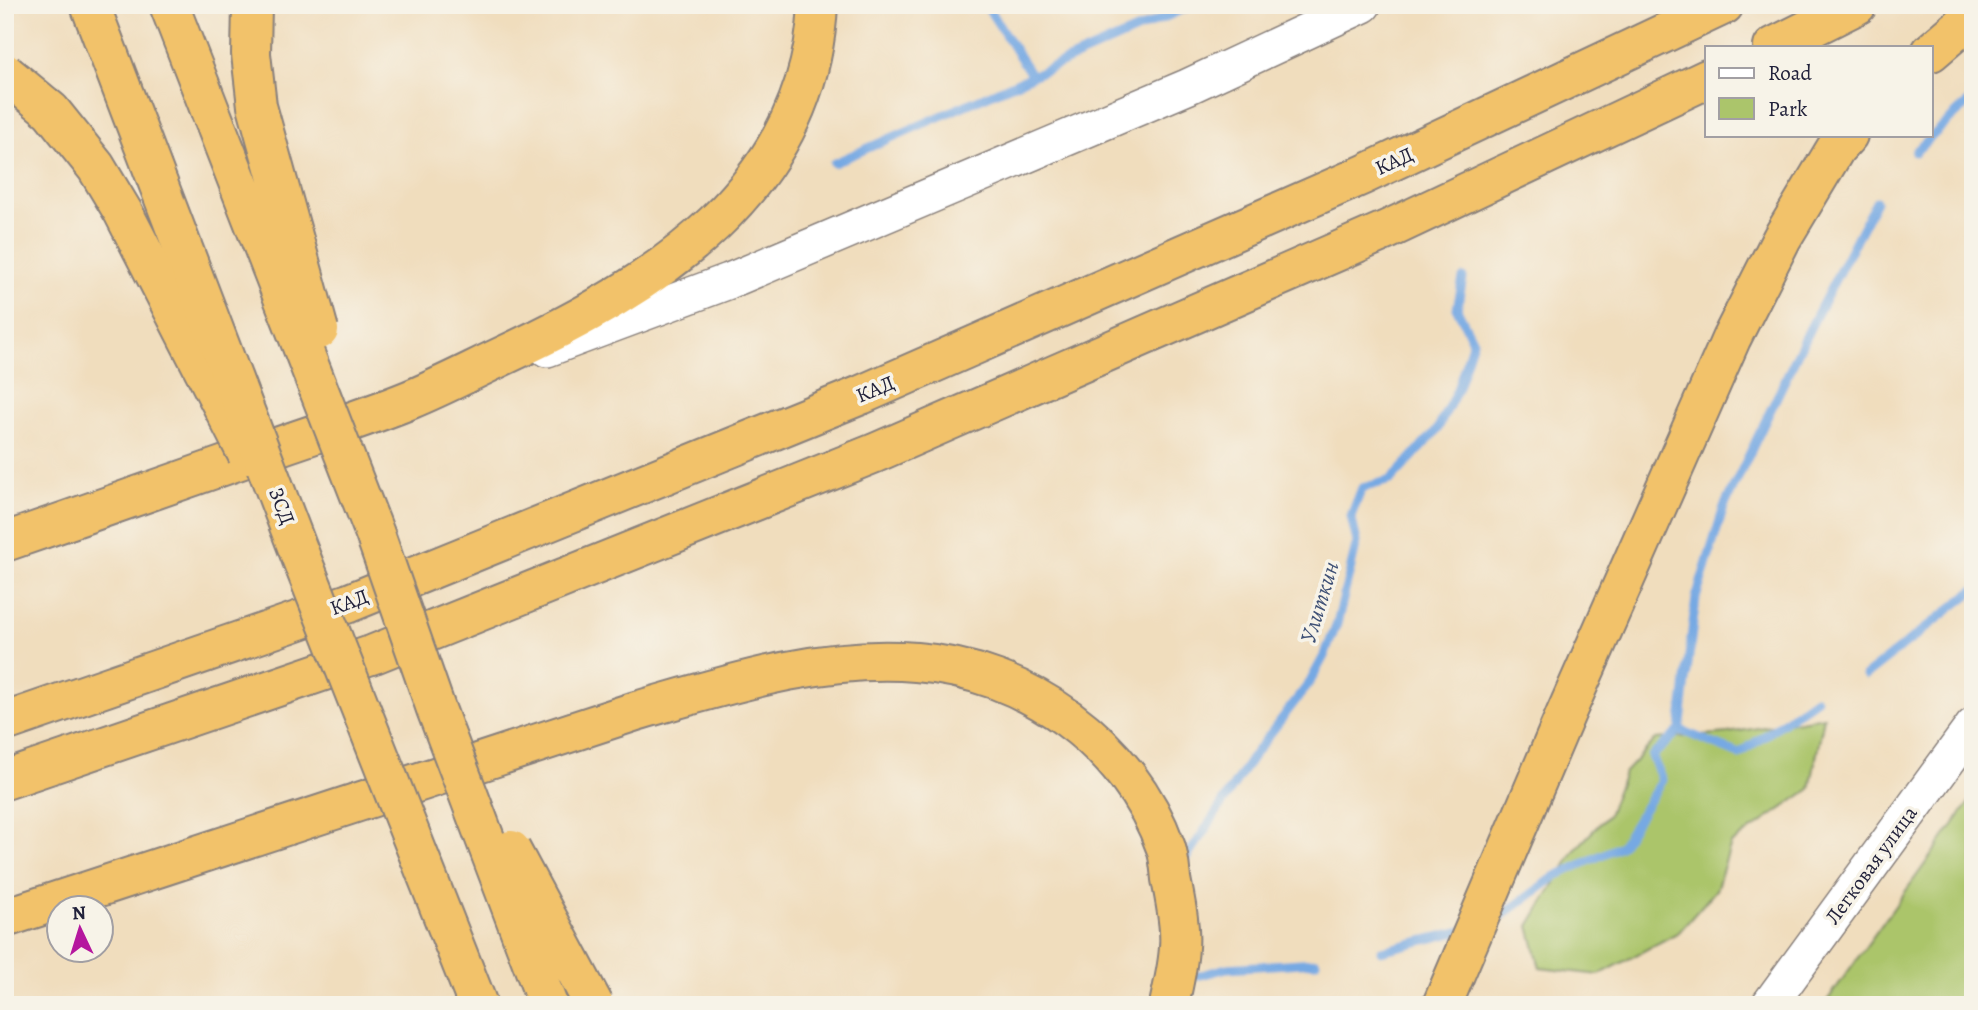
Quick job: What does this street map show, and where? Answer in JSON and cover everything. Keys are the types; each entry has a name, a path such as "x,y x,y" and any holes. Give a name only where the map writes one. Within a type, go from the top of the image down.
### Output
{"main road":[{"name":"ЗСД","path":"90,5 302,560 478,1005"},
{"path":"169,5 375,534 436,709 548,1005"},
{"path":"252,5 251,54 257,106 375,534"},
{"path":"5,542 408,401 571,324 626,292 709,229 759,173 783,135 796,105 816,34 818,5"},
{"name":"КАД","path":"5,722 349,603 861,395 1363,175 1724,5"},
{"path":"1775,46 1857,5"},
{"path":"1932,51 1973,16"},
{"path":"5,73 51,111 96,167 123,212 302,560"},
{"path":"5,779 374,654 875,453 1389,229 1705,80"},
{"path":"1442,1005 1566,713 1731,339 1782,238 1836,148 1847,136"},
{"path":"5,918 636,711 726,685 800,668 854,662 917,662 977,672 1031,694 1086,732 1116,761 1147,808 1167,849 1180,946 1169,1005"},
{"path":"436,709 594,1005"}],"street":[{"path":"408,401 729,281 1187,87 1363,5"},
{"name":"Легковая улица","path":"1769,1005 1973,726"}],"green space":[{"path":"1824,717 1810,789 1731,844 1716,890 1679,932 1599,975 1540,968 1529,926 1574,851 1608,815 1624,773 1656,739 1728,733"},
{"path":"1973,797 1973,1005 1824,1005"}],"waterway":[{"path":"986,5 1032,76"},
{"path":"834,163 1193,5"},
{"path":"1915,152 1973,98"},
{"path":"1680,730 1696,598 1724,507 1810,328 1876,201"},
{"name":"Улиткин","path":"1182,865 1253,756 1310,682 1324,656 1337,624 1357,542 1351,516 1362,488 1391,480 1437,430 1457,390 1473,341 1457,309 1463,278"},
{"path":"1866,675 1973,591"},
{"path":"1492,923 1556,876 1621,846 1662,780 1652,756 1680,730 1739,754 1816,699"},
{"path":"1381,951 1461,931"},
{"path":"1183,980 1227,968 1316,962"}]}
